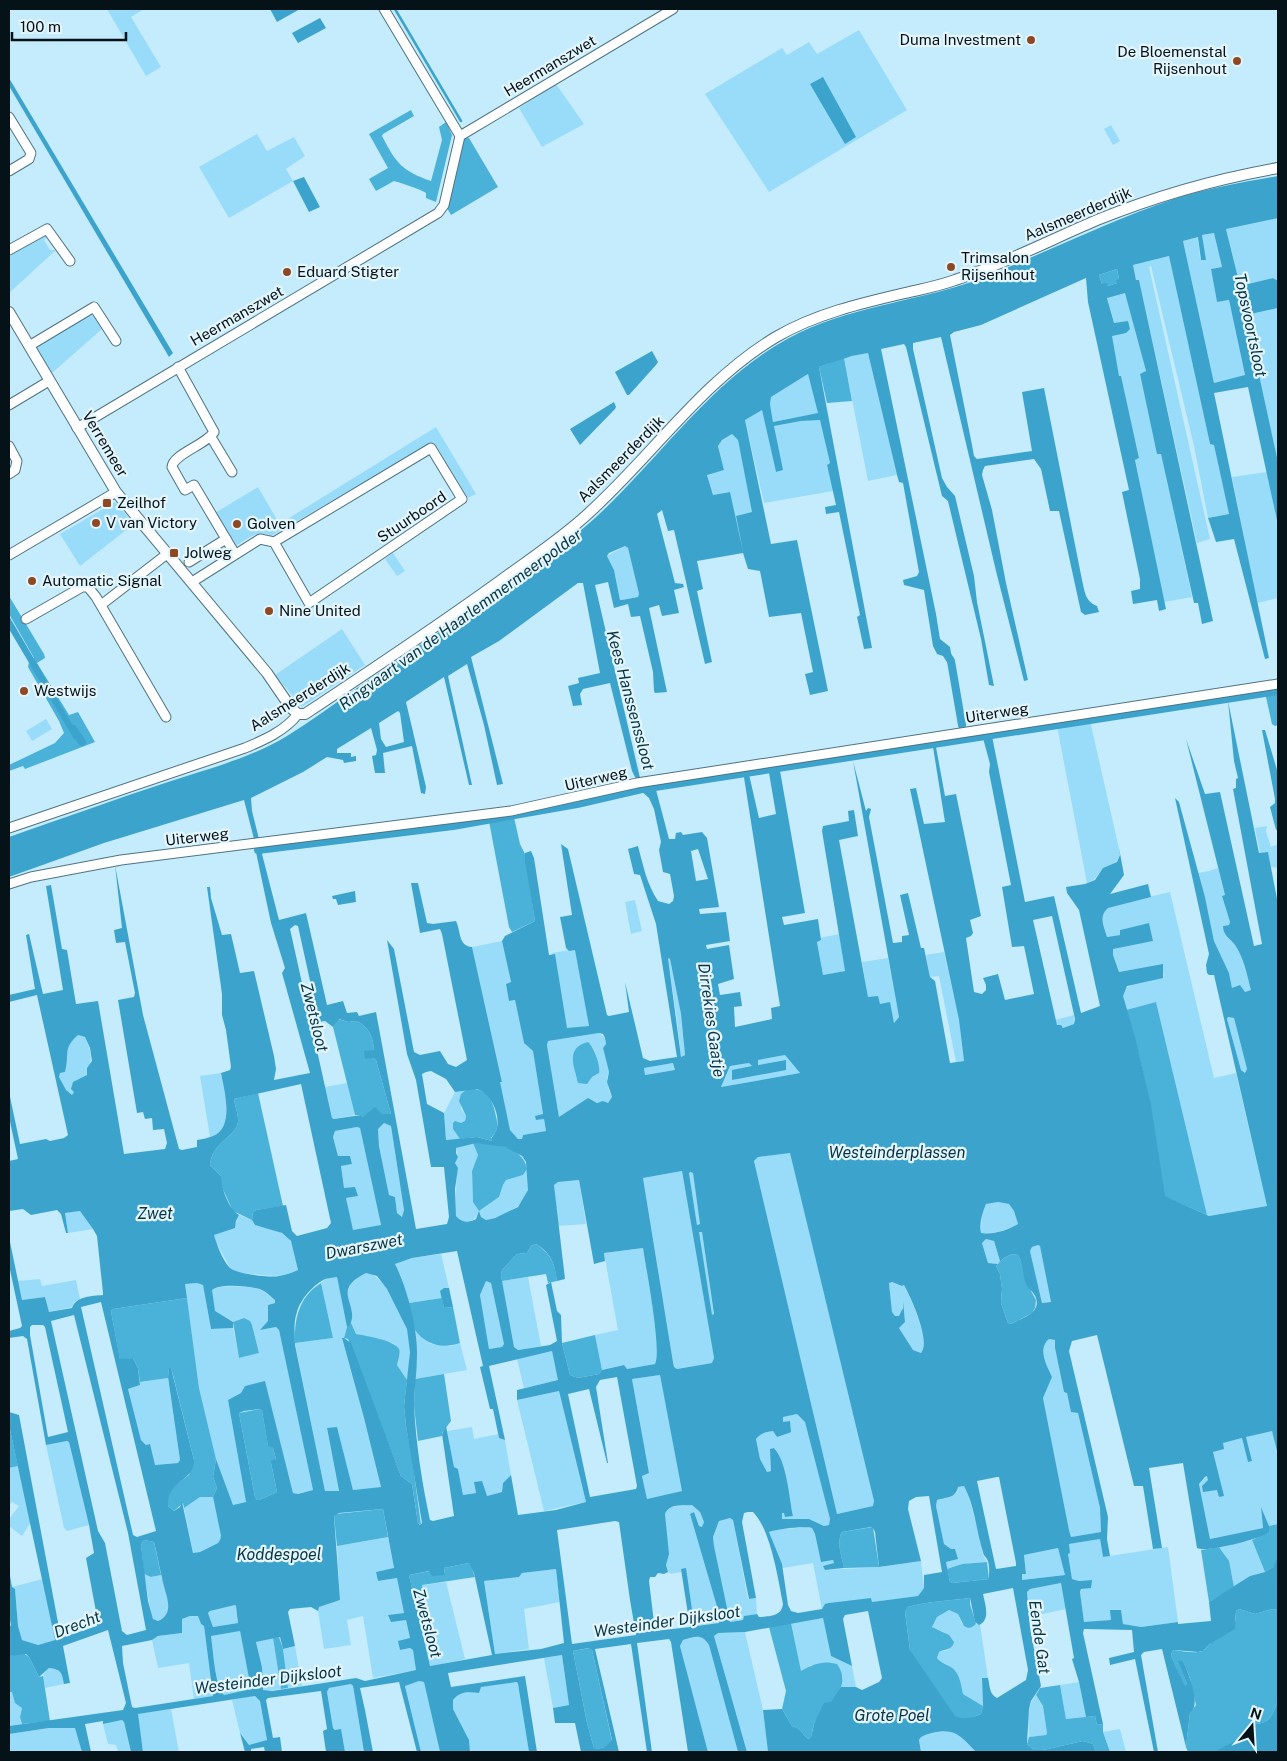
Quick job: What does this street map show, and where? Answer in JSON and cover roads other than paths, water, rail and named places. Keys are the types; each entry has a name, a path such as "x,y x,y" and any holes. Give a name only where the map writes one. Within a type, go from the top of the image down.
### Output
{"street":[{"path":"384,9 460,136"},
{"name":"Heermanszwet","path":"77,428 438,213 444,205 460,136 673,9"},
{"path":"9,117 31,152 29,158 9,171"},
{"name":"Aalsmeerderdijk","path":"9,828 251,746 282,730 298,714 305,714 480,596 579,522 611,493 700,399 737,364 777,336 805,322 848,307 952,282 984,270 1096,220 1185,188 1278,168"},
{"path":"9,250 47,229 70,261"},
{"path":"29,346 94,307 116,341"},
{"name":"Verremeer","path":"9,312 116,492 267,673 291,708 298,714"},
{"path":"178,367 214,432 212,437 174,460 172,467 185,490 194,485 235,554"},
{"path":"9,405 49,381"},
{"path":"212,437 232,472"},
{"path":"9,446 18,461 15,470 9,474"},
{"name":"Stuurboord","path":"192,582 260,539 274,542 431,448 462,499 309,603 274,542"},
{"path":"9,555 116,492"},
{"path":"189,562 226,540"},
{"path":"101,605 167,554"},
{"path":"26,619 85,586 90,589 166,717"},
{"name":"Uiterweg","path":"9,884 31,877 94,864 511,811 640,782 1278,684"}],"water":[{"path":"270,9 300,9 277,22"},
{"path":"320,18 326,28 298,43 292,33"},
{"path":"823,77 856,137 845,144 810,84"},
{"path":"9,78 173,353 169,357 9,86"},
{"name":"Ringvaart van de Haarlemmermeerpolder","path":"1278,176 1278,218 1226,229 1240,286 1273,278 1278,281 1278,308 1246,315 1278,462 1278,525 1248,387 1214,393 1269,658 1265,659 1234,539 1216,542 1208,518 1229,514 1214,445 1210,444 1169,256 1133,265 1136,280 1139,280 1213,621 1202,624 1198,603 1194,603 1161,454 1157,454 1140,374 1146,371 1125,293 1107,298 1114,323 1128,321 1130,329 1126,333 1112,336 1119,376 1121,376 1139,458 1135,460 1166,609 1159,611 1157,600 1133,604 1131,591 1140,589 1140,579 1122,492 1129,490 1088,302 1086,278 981,325 954,332 950,335 974,456 977,459 1032,451 1022,392 1044,388 1084,588 1086,596 1090,602 1097,606 1099,612 1085,615 1081,612 1059,511 1050,511 1041,469 1034,459 985,466 982,475 992,510 1028,680 1024,681 996,571 941,337 913,343 913,349 942,478 955,496 974,576 977,602 994,686 989,685 981,639 948,501 942,496 904,344 881,349 940,639 950,647 952,659 937,654 933,646 924,590 904,585 903,580 917,576 919,572 903,483 899,482 897,475 868,353 852,356 819,367 872,648 864,649 857,617 860,615 839,512 826,514 825,507 836,505 827,465 830,463 820,420 774,426 783,470 776,472 762,410 745,420 771,544 797,540 828,691 810,695 805,674 813,672 801,613 769,617 760,571 748,569 743,553 697,561 703,589 697,591 712,662 705,664 674,530 668,531 662,510 657,514 675,583 683,584 684,587 674,590 679,613 662,616 659,605 649,608 667,692 655,693 654,691 653,672 640,616 631,617 628,604 614,608 608,582 595,585 640,778 636,779 632,771 610,683 583,689 580,694 582,705 573,706 568,686 579,683 578,678 600,673 583,583 578,583 499,641 471,657 503,784 497,785 484,725 467,664 448,676 472,785 469,785 444,677 406,702 426,787 425,794 421,793 412,746 383,753 385,773 375,773 372,756 376,755 377,750 371,728 337,749 337,753 351,753 351,757 356,756 356,761 344,763 343,760 327,757 303,772 251,798 252,811 259,839 254,839 244,800 104,843 9,877 9,837 227,763 273,744 431,638 580,531 618,496 686,423 734,376 789,338 834,319 974,281 1123,218 1174,199 1213,188","holes":["1214,233 1222,267 1211,269 1217,302 1229,300 1245,375 1214,383 1183,241 1198,237 1201,260 1206,260 1202,235","1117,269 1119,279 1116,280 1117,283 1108,286 1107,283 1102,284 1099,275","808,374 818,413 773,422 770,404 771,397","732,434 738,440 752,512 736,516 743,551 730,492 713,495 707,475 724,470 718,446 722,440","625,546 628,548 639,594 638,597 620,600 614,570 607,556 609,553","398,711 400,713 404,742 386,747 381,739 379,723"]},
{"path":"304,177 320,207 309,212 293,181"},
{"path":"652,351 658,362 627,395 615,372"},
{"path":"614,402 615,409 580,445 570,429"},
{"path":"9,616 79,736 74,739 9,629"},
{"name":"Westeinderplassen","path":"1228,701 1259,853 1268,852 1278,904 1278,1455 1272,1431 1246,1437 1252,1461 1248,1462 1242,1438 1223,1443 1224,1449 1213,1452 1224,1496 1219,1497 1217,1490 1203,1492 1202,1486 1208,1480 1207,1476 1199,1484 1210,1539 1263,1528 1261,1507 1269,1526 1269,1533 1244,1542 1221,1547 1211,1549 1197,1548 1183,1463 1149,1468 1162,1548 1153,1549 1143,1486 1134,1486 1097,1335 1072,1341 1069,1351 1108,1517 1107,1539 1110,1556 1103,1557 1100,1539 1069,1544 1070,1553 1068,1554 1072,1579 1079,1581 1092,1580 1091,1588 1081,1589 1080,1592 1084,1622 1111,1620 1110,1610 1121,1610 1123,1624 1141,1627 1178,1622 1178,1624 1211,1621 1209,1602 1250,1576 1265,1572 1273,1567 1278,1558 1278,1610 1272,1609 1255,1614 1239,1609 1236,1611 1235,1629 1210,1644 1203,1651 1174,1650 1172,1652 1171,1656 1185,1686 1187,1684 1178,1661 1183,1661 1191,1680 1194,1696 1195,1703 1190,1713 1186,1747 1162,1649 1144,1652 1141,1655 1158,1752 1154,1752 1135,1659 1110,1665 1109,1658 1134,1652 1132,1630 1084,1629 1083,1633 1103,1724 1097,1725 1095,1716 1086,1717 1072,1659 1074,1658 1061,1583 1030,1589 1027,1592 1030,1628 1041,1686 1031,1701 1029,1709 1027,1744 1034,1750 1043,1750 1083,1741 1093,1744 1096,1752 976,1752 957,1734 940,1731 921,1737 919,1740 921,1752 768,1752 763,1710 782,1709 792,1726 799,1729 809,1739 824,1703 831,1702 841,1687 856,1687 862,1690 879,1682 882,1678 868,1611 845,1615 843,1619 852,1666 831,1656 823,1618 745,1632 718,1633 714,1636 747,1752 738,1752 709,1645 701,1637 683,1640 680,1646 708,1752 688,1752 669,1639 637,1643 652,1752 647,1752 631,1644 595,1649 619,1752 581,1752 575,1723 555,1723 553,1708 569,1705 562,1655 448,1673 451,1687 525,1676 537,1752 529,1752 517,1682 481,1687 479,1693 468,1692 453,1700 453,1709 469,1740 470,1752 440,1752 424,1682 419,1681 405,1686 421,1752 417,1752 399,1682 360,1688 373,1752 364,1752 353,1686 351,1684 329,1688 327,1692 333,1728 335,1730 341,1729 345,1752 326,1752 323,1731 327,1729 321,1691 268,1698 266,1700 273,1738 280,1737 282,1752 265,1752 264,1747 251,1749 251,1752 245,1752 240,1733 249,1745 267,1740 260,1701 255,1696 138,1714 143,1752 131,1752 122,1720 103,1724 103,1721 85,1724 91,1752 82,1752 75,1728 49,1728 9,1734 9,1726 123,1710 126,1703 108,1630 63,1646 70,1683 64,1684 60,1672 56,1669 49,1668 39,1677 26,1654 9,1656 9,1625 11,1626 9,1614 9,1570 12,1587 15,1589 18,1626 22,1640 38,1645 55,1640 9,1425 9,1412 19,1415 60,1633 63,1637 97,1626 86,1558 94,1553 69,1442 46,1445 27,1339 23,1336 9,1338 9,1331 22,1326 9,1265 9,1237 22,1300 45,1297 49,1312 72,1308 77,1301 85,1297 103,1295 97,1236 80,1211 65,1213 68,1233 66,1233 61,1214 57,1210 31,1215 23,1209 9,1211 9,1161 18,1159 9,1117 9,1092 20,1144 46,1139 50,1141 64,1138 68,1135 37,995 9,1002 9,995 35,989 26,935 29,934 43,994 63,990 46,886 51,885 62,949 67,950 76,1004 98,1001 124,1154 165,1149 167,1143 164,1129 153,1130 152,1118 145,1119 143,1112 137,1113 118,1000 134,997 135,993 125,942 116,943 114,930 122,928 115,865 143,1015 179,1149 182,1150 197,1147 197,1140 213,1136 224,1125 226,1098 221,1073 230,1070 231,1067 222,1015 222,994 207,887 210,887 211,898 222,935 231,934 240,973 254,971 274,1056 276,1069 274,1080 310,1073 282,973 285,968 271,923 257,857 255,846 262,845 262,854 279,920 306,913 327,1005 343,1001 347,1013 357,1012 359,1016 376,1012 416,1229 447,1224 449,1217 444,1167 431,1167 416,1080 407,1054 387,940 394,949 414,1052 420,1055 440,1051 448,1064 456,1067 467,1060 442,934 440,929 420,933 411,883 418,883 427,923 456,921 462,941 467,946 472,947 502,1082 500,1082 510,1130 518,1139 522,1139 523,1135 546,1131 544,1119 536,1120 535,1116 543,1114 533,1051 524,1043 515,1000 509,1001 506,984 511,982 502,941 505,936 535,921 525,853 531,851 534,858 549,955 555,954 567,1028 589,1026 575,950 569,951 566,948 560,917 572,915 561,844 568,849 607,1015 629,1012 625,982 643,1058 650,1061 677,1057 656,924 640,875 634,874 628,849 638,846 648,882 658,901 669,904 673,901 674,896 670,874 663,872 659,850 661,842 654,809 649,798 639,789 640,787 655,786 669,839 675,839 676,833 681,832 683,835 702,832 707,838 719,907 699,909 700,914 726,912 730,941 706,945 707,949 729,945 734,979 718,984 720,995 740,992 742,1006 734,1007 735,1027 772,1019 771,1008 780,1006 743,771 748,770 759,818 776,814 768,767 779,765 805,913 782,917 784,925 818,919 821,940 817,942 823,975 845,971 822,831 823,826 849,821 848,811 854,810 858,836 839,840 868,997 878,996 880,1004 890,1002 894,1023 899,1017 853,761 866,811 868,808 871,809 869,817 893,943 902,942 902,936 909,935 900,895 908,893 921,948 924,948 930,977 935,981 950,1063 964,1061 959,1020 910,789 916,788 924,824 945,822 933,747 936,747 945,796 956,794 981,916 970,920 973,933 966,938 974,992 982,994 986,990 983,978 998,974 1005,1000 1034,994 1024,946 1012,947 1002,887 1011,885 989,772 990,764 983,738 992,736 1025,902 1054,896 1081,1013 1100,1006 1079,910 1067,893 1066,887 1085,884 1095,880 1103,868 1117,862 1120,855 1119,848 1124,875 1110,894 1148,884 1151,897 1108,908 1102,918 1107,937 1120,935 1120,930 1149,923 1153,941 1113,949 1113,955 1119,972 1163,964 1163,978 1127,986 1123,996 1151,1105 1165,1196 1209,1216 1267,1206 1214,975 1207,973 1206,965 1209,954 1175,798 1179,802 1205,897 1214,941 1229,973 1232,988 1240,985 1245,992 1251,990 1241,955 1235,945 1225,935 1223,929 1223,926 1229,925 1230,922 1222,896 1225,895 1186,739 1205,794 1220,792 1254,946 1262,944 1233,789 1236,788 1236,779 1238,778 1234,761","holes":["1052,916 1075,1019 1074,1024 1063,1028 1061,1025 1057,1025 1033,920","295,925 298,926 319,1022 325,1021 333,1027 339,1019 348,1022 357,1021 365,1026 373,1041 374,1050 364,1051 365,1059 373,1058 376,1060 391,1114 382,1114 375,1107 363,1117 361,1115 332,1118 290,929","668,958 670,959 681,1014 685,1055 681,1057","1228,1017 1234,1018 1247,1069 1245,1073 1241,1070","603,1034 606,1044 603,1048 609,1072 607,1082 612,1097 608,1103 603,1101 597,1103 588,1098 559,1117 547,1045 548,1041","78,1035 85,1037 90,1048 92,1061 87,1068 87,1075 73,1082 71,1089 74,1092 72,1095 66,1090 59,1077 60,1073 65,1072 68,1048","785,1055 800,1073 721,1087 730,1066 749,1063 752,1066 732,1070 732,1080 786,1070 786,1060 758,1065 758,1060","673,1063 675,1070 645,1075 644,1068","431,1071 446,1079 455,1092 477,1089 482,1091 496,1110 498,1122 496,1131 491,1139 492,1141 477,1137 446,1140 444,1113 427,1104 422,1074","301,1084 331,1223 327,1228 297,1236 292,1231 286,1205 256,1210 253,1212 252,1220 255,1225 282,1233 291,1241 298,1270 288,1274 261,1276 238,1272 229,1267 224,1260 215,1239 214,1235 235,1228 239,1215 226,1198 221,1176 210,1165 215,1151 233,1132 238,1122 234,1099","384,1123 391,1126 404,1210 402,1217 397,1213 395,1197 389,1195 379,1146 378,1129","360,1128 381,1225 353,1230 346,1198 358,1196 355,1187 344,1188 341,1166 352,1164 350,1156 338,1156 333,1137 335,1131","476,1143 505,1147 522,1156 526,1162 528,1190 518,1207 495,1218 486,1220 481,1217 479,1211 476,1219 468,1222 463,1221 456,1216 455,1189 458,1168 455,1163 458,1157 456,1148","790,1153 874,1501 873,1506 837,1514 754,1161 758,1157","682,1171 714,1358 712,1363 677,1369 674,1367 643,1178","689,1173 693,1173 700,1224 697,1225","579,1180 594,1264 605,1261 604,1253 643,1248 655,1327 657,1356 655,1364 627,1369 624,1365 602,1370 599,1374 578,1378 570,1375 562,1343 561,1315 557,1311 551,1282 546,1285 557,1341 550,1345 518,1350 514,1347 501,1275 502,1270 517,1254 527,1253 531,1246 536,1244 549,1255 555,1269 557,1281 565,1279 554,1185 558,1182","998,1202 1009,1204 1014,1211 1018,1224 1000,1232 981,1233 980,1226 986,1204","699,1232 702,1232 714,1314 712,1315","986,1239 994,1241 1000,1261 998,1264 988,1263 982,1243","1038,1245 1040,1246 1051,1302 1042,1303 1030,1251 1032,1247","457,1251 483,1366 480,1367 490,1409 493,1409 499,1438 505,1440 489,1366 552,1351 558,1380 517,1390 517,1400 559,1391 586,1502 556,1510 518,1515 511,1475 503,1483 502,1492 487,1496 482,1481 474,1482 476,1493 463,1495 458,1469 454,1467 446,1426 442,1434 454,1516 430,1520 416,1435 414,1406 417,1362 416,1334 407,1296 395,1264 412,1258","1012,1254 1018,1255 1026,1283 1036,1298 1036,1308 1033,1312 1011,1324 1008,1323 1001,1303 1000,1274 996,1266","366,1273 377,1276 387,1289 407,1329 410,1352 404,1406 422,1523 420,1525 418,1523 412,1484 401,1476 351,1343 344,1338 342,1338 381,1487 353,1490 337,1427 327,1428 339,1491 325,1491 295,1345 295,1320 299,1307 312,1289 325,1279 337,1277 347,1327 350,1325 352,1317 348,1292 355,1280","486,1281 491,1283 504,1344 502,1347 489,1349 480,1295","892,1282 904,1285 915,1309 924,1339 921,1353 913,1350 899,1328 905,1322 903,1301 903,1308 899,1316 895,1316 892,1312 889,1283","197,1283 203,1285 211,1329 233,1328 233,1322 215,1311 212,1290 222,1286 244,1286 266,1292 275,1300 275,1303 268,1305 268,1321 260,1330 276,1327 279,1330 313,1490 298,1494 293,1493 265,1381 245,1386 241,1393 228,1400 246,1502 233,1505 216,1459 213,1477 217,1488 213,1497 221,1536 218,1543 200,1552 193,1553 182,1502 180,1507 174,1511 168,1506 172,1491 190,1473 194,1460 171,1368 169,1368 168,1377 180,1460 178,1463 155,1465 150,1444 146,1445 141,1440 128,1389 140,1385 138,1368 133,1358 120,1359 111,1311 113,1309 187,1298 185,1284","101,1302 156,1531 137,1537 133,1535 81,1307","74,1315 128,1533 146,1630 127,1635 122,1631 105,1543 98,1531 51,1321","32,1325 43,1325 45,1327 68,1432 48,1437 30,1335 30,1327","1049,1339 1055,1340 1064,1392 1067,1393 1071,1412 1078,1413 1100,1508 1101,1532 1071,1537 1043,1398 1052,1377 1044,1358 1045,1343","660,1375 682,1491 647,1499 642,1476 649,1473 632,1379","617,1377 636,1489 590,1497 568,1394 589,1389 607,1463 596,1387 600,1380","260,1409 262,1411 268,1446 273,1448 276,1459 271,1461 271,1463 277,1492 259,1500 255,1497 239,1413","797,1414 805,1422 830,1519 829,1525 824,1526 809,1519 782,1519 782,1513 784,1513 785,1517 793,1516 782,1462 774,1448 770,1449 771,1471 767,1472 760,1459 756,1439 768,1432 773,1431 777,1437 791,1432 790,1421 783,1422 783,1417","999,1477 1016,1566 996,1569 977,1481","964,1486 968,1494 983,1553 988,1561 989,1579 950,1582 946,1562 958,1559 955,1549 951,1549 944,1544 936,1506 937,1500 955,1493 958,1487","929,1496 942,1572 924,1575 924,1588 918,1596 872,1602 871,1598 829,1603 825,1604 822,1609 798,1613 791,1611 788,1605 782,1564 769,1532 790,1528 812,1528 821,1562 833,1560 834,1563 823,1566 825,1570 844,1568 839,1545 842,1532 871,1527 875,1532 879,1567 921,1561 908,1509 909,1501 916,1497","692,1505 700,1512 704,1522 702,1527 699,1526 694,1512 690,1514 720,1617 719,1623 697,1626 694,1623 686,1568 681,1569 690,1627 655,1631 649,1581 650,1577 655,1577 658,1573 664,1574 668,1572 666,1565 669,1554 665,1514 670,1508","383,1509 394,1568 376,1572 378,1581 397,1578 404,1613 388,1615 391,1622 406,1620 410,1638 398,1641 400,1650 410,1648 413,1650 416,1670 365,1681 356,1678 272,1691 263,1690 262,1667 256,1642 280,1637 283,1649 295,1646 288,1612 290,1609 311,1607 318,1611 319,1607 340,1600 334,1516 339,1513","753,1512 765,1530 773,1555 783,1604 777,1614 759,1617 757,1614 744,1616 743,1620 730,1622 713,1537 719,1521 730,1518 733,1520 749,1599 756,1598 742,1522 744,1513","615,1521 619,1522 636,1635 572,1644 557,1530","144,1540 154,1542 168,1602 167,1613 158,1621 153,1619 148,1601 141,1545","1058,1548 1065,1575 1022,1580 1022,1574 1026,1574 1024,1555","469,1563 474,1573 492,1655 430,1666 409,1575 429,1571 432,1576 445,1575 444,1568","556,1569 564,1643 541,1649 495,1654 484,1581 519,1577 522,1573","1013,1588 1028,1670 1026,1680 997,1698 991,1692 988,1678 982,1678 983,1706 981,1714 962,1718 955,1716 910,1650 905,1612 908,1607 916,1605 970,1598 975,1622 979,1625 983,1623 986,1616 983,1594","235,1605 238,1623 213,1627 208,1613","198,1616 201,1624 204,1626 213,1696 132,1707 123,1663 122,1646 152,1640 158,1636 182,1633 182,1619","240,1631 251,1689 224,1695 218,1684 211,1636","589,1648 592,1650 612,1740 602,1748 594,1748 587,1723 573,1651"]},
{"path":"1262,730 1265,730 1278,773 1278,829 1276,830 1270,807 1275,803 1275,799"},
{"path":"355,891 356,902 338,905 336,899 333,899 332,896"},
{"path":"444,1288 449,1288 453,1307 444,1308 440,1291"},
{"path":"1278,1701 1278,1752 1215,1752 1240,1738 1252,1724 1267,1721"}],"waterway":[{"path":"395,9 461,121"},
{"path":"944,650 951,661 962,725"},
{"path":"258,850 453,826 577,804 642,789 1278,691"},
{"path":"73,729 82,742"}],"place":[{"name":"Duma Investment","path":"1031,40"},
{"name":"De Bloemenstal Rijsenhout","path":"1237,61"},
{"name":"Trimsalon Rijsenhout","path":"951,267"},
{"name":"Eduard Stigter","path":"287,272"},
{"name":"Zeilhof","path":"107,503"},
{"name":"V van Victory","path":"96,523"},
{"name":"Golven","path":"237,524"},
{"name":"Jolweg","path":"174,553"},
{"name":"Automatic Signal","path":"32,581"},
{"name":"Nine United","path":"269,611"},
{"name":"Westwijs","path":"24,691"}],"water label":[{"name":"Topsvoortsloot","path":"1251,325"},
{"name":"Kees Hanssenssloot","path":"631,700"},
{"name":"Zwetsloot","path":"315,1017"},
{"name":"Dirrekies Gaatje","path":"712,1020"},
{"name":"Zwet","path":"155,1213"},
{"name":"Dwarszwet","path":"364,1246"},
{"name":"Koddespoel","path":"279,1554"},
{"name":"Westeinder Dijksloot","path":"667,1621"},
{"name":"Zwetsloot","path":"428,1623"},
{"name":"Drecht","path":"77,1624"},
{"name":"Eende Gat","path":"1040,1637"},
{"name":"Westeinder Dijksloot","path":"268,1679"},
{"name":"Grote Poel","path":"892,1715"}]}
